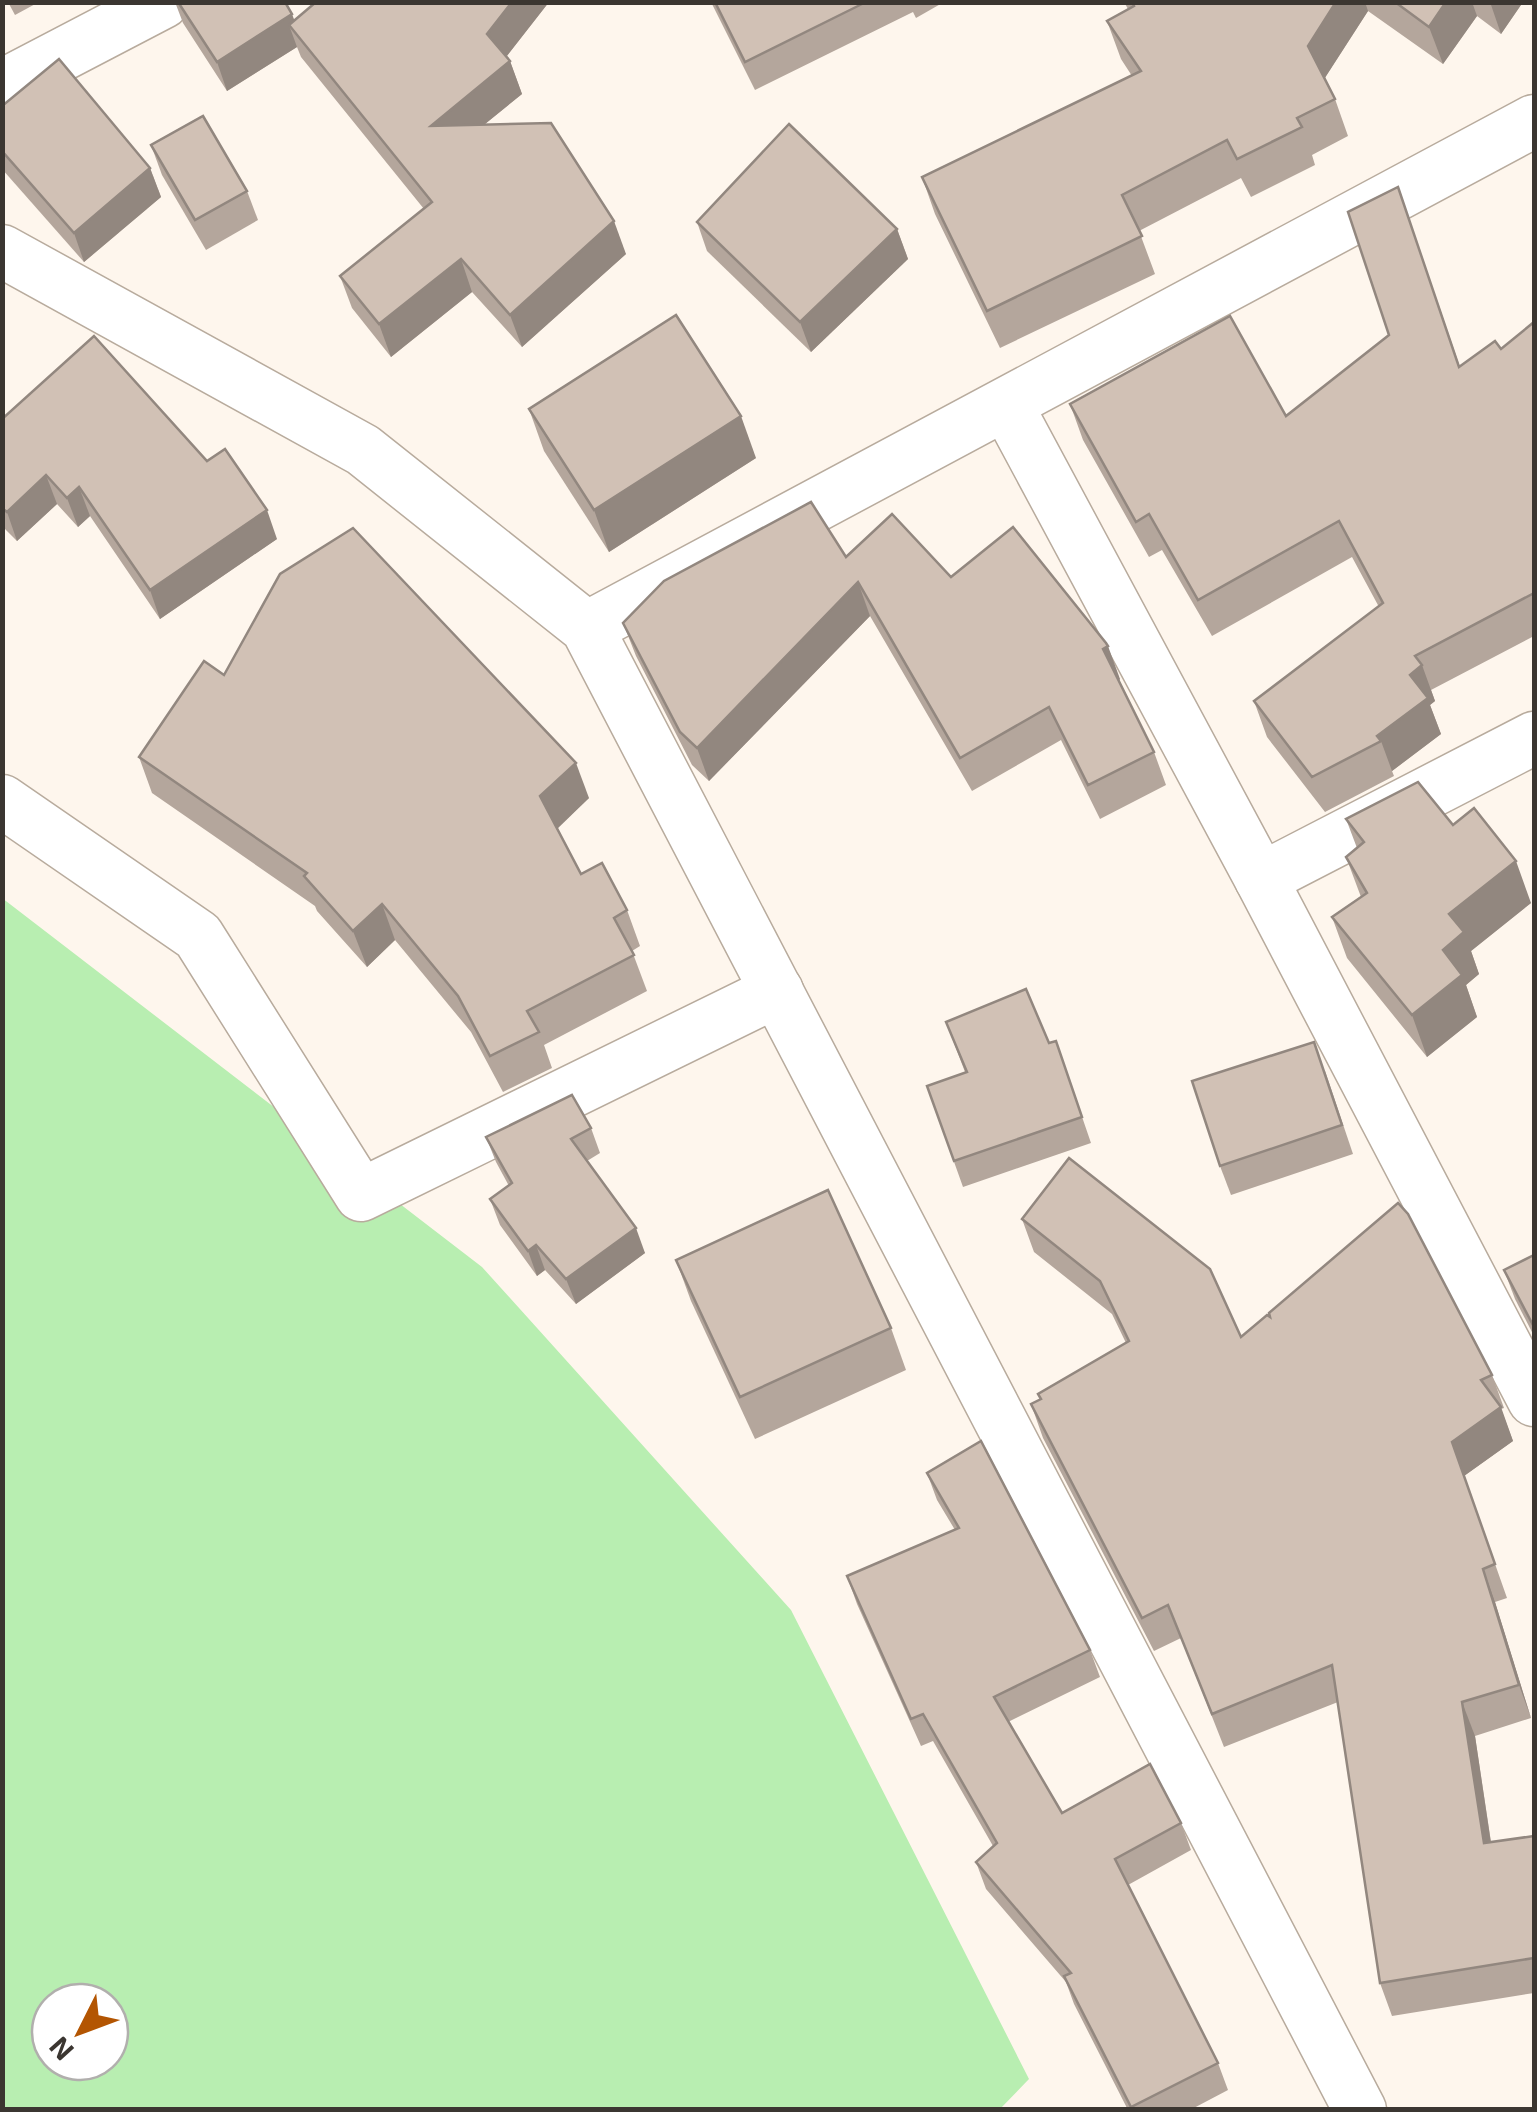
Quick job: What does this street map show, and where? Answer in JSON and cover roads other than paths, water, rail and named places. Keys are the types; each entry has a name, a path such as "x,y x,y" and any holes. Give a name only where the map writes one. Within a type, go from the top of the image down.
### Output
{"street":[{"path":"2,86 163,2"},
{"path":"587,628 1534,121"},
{"path":"2,251 363,450 587,628 1360,2110"},
{"path":"1007,406 1534,1400"},
{"path":"1261,879 1534,738"},
{"path":"2,801 198,936 360,1195 777,991"}]}
